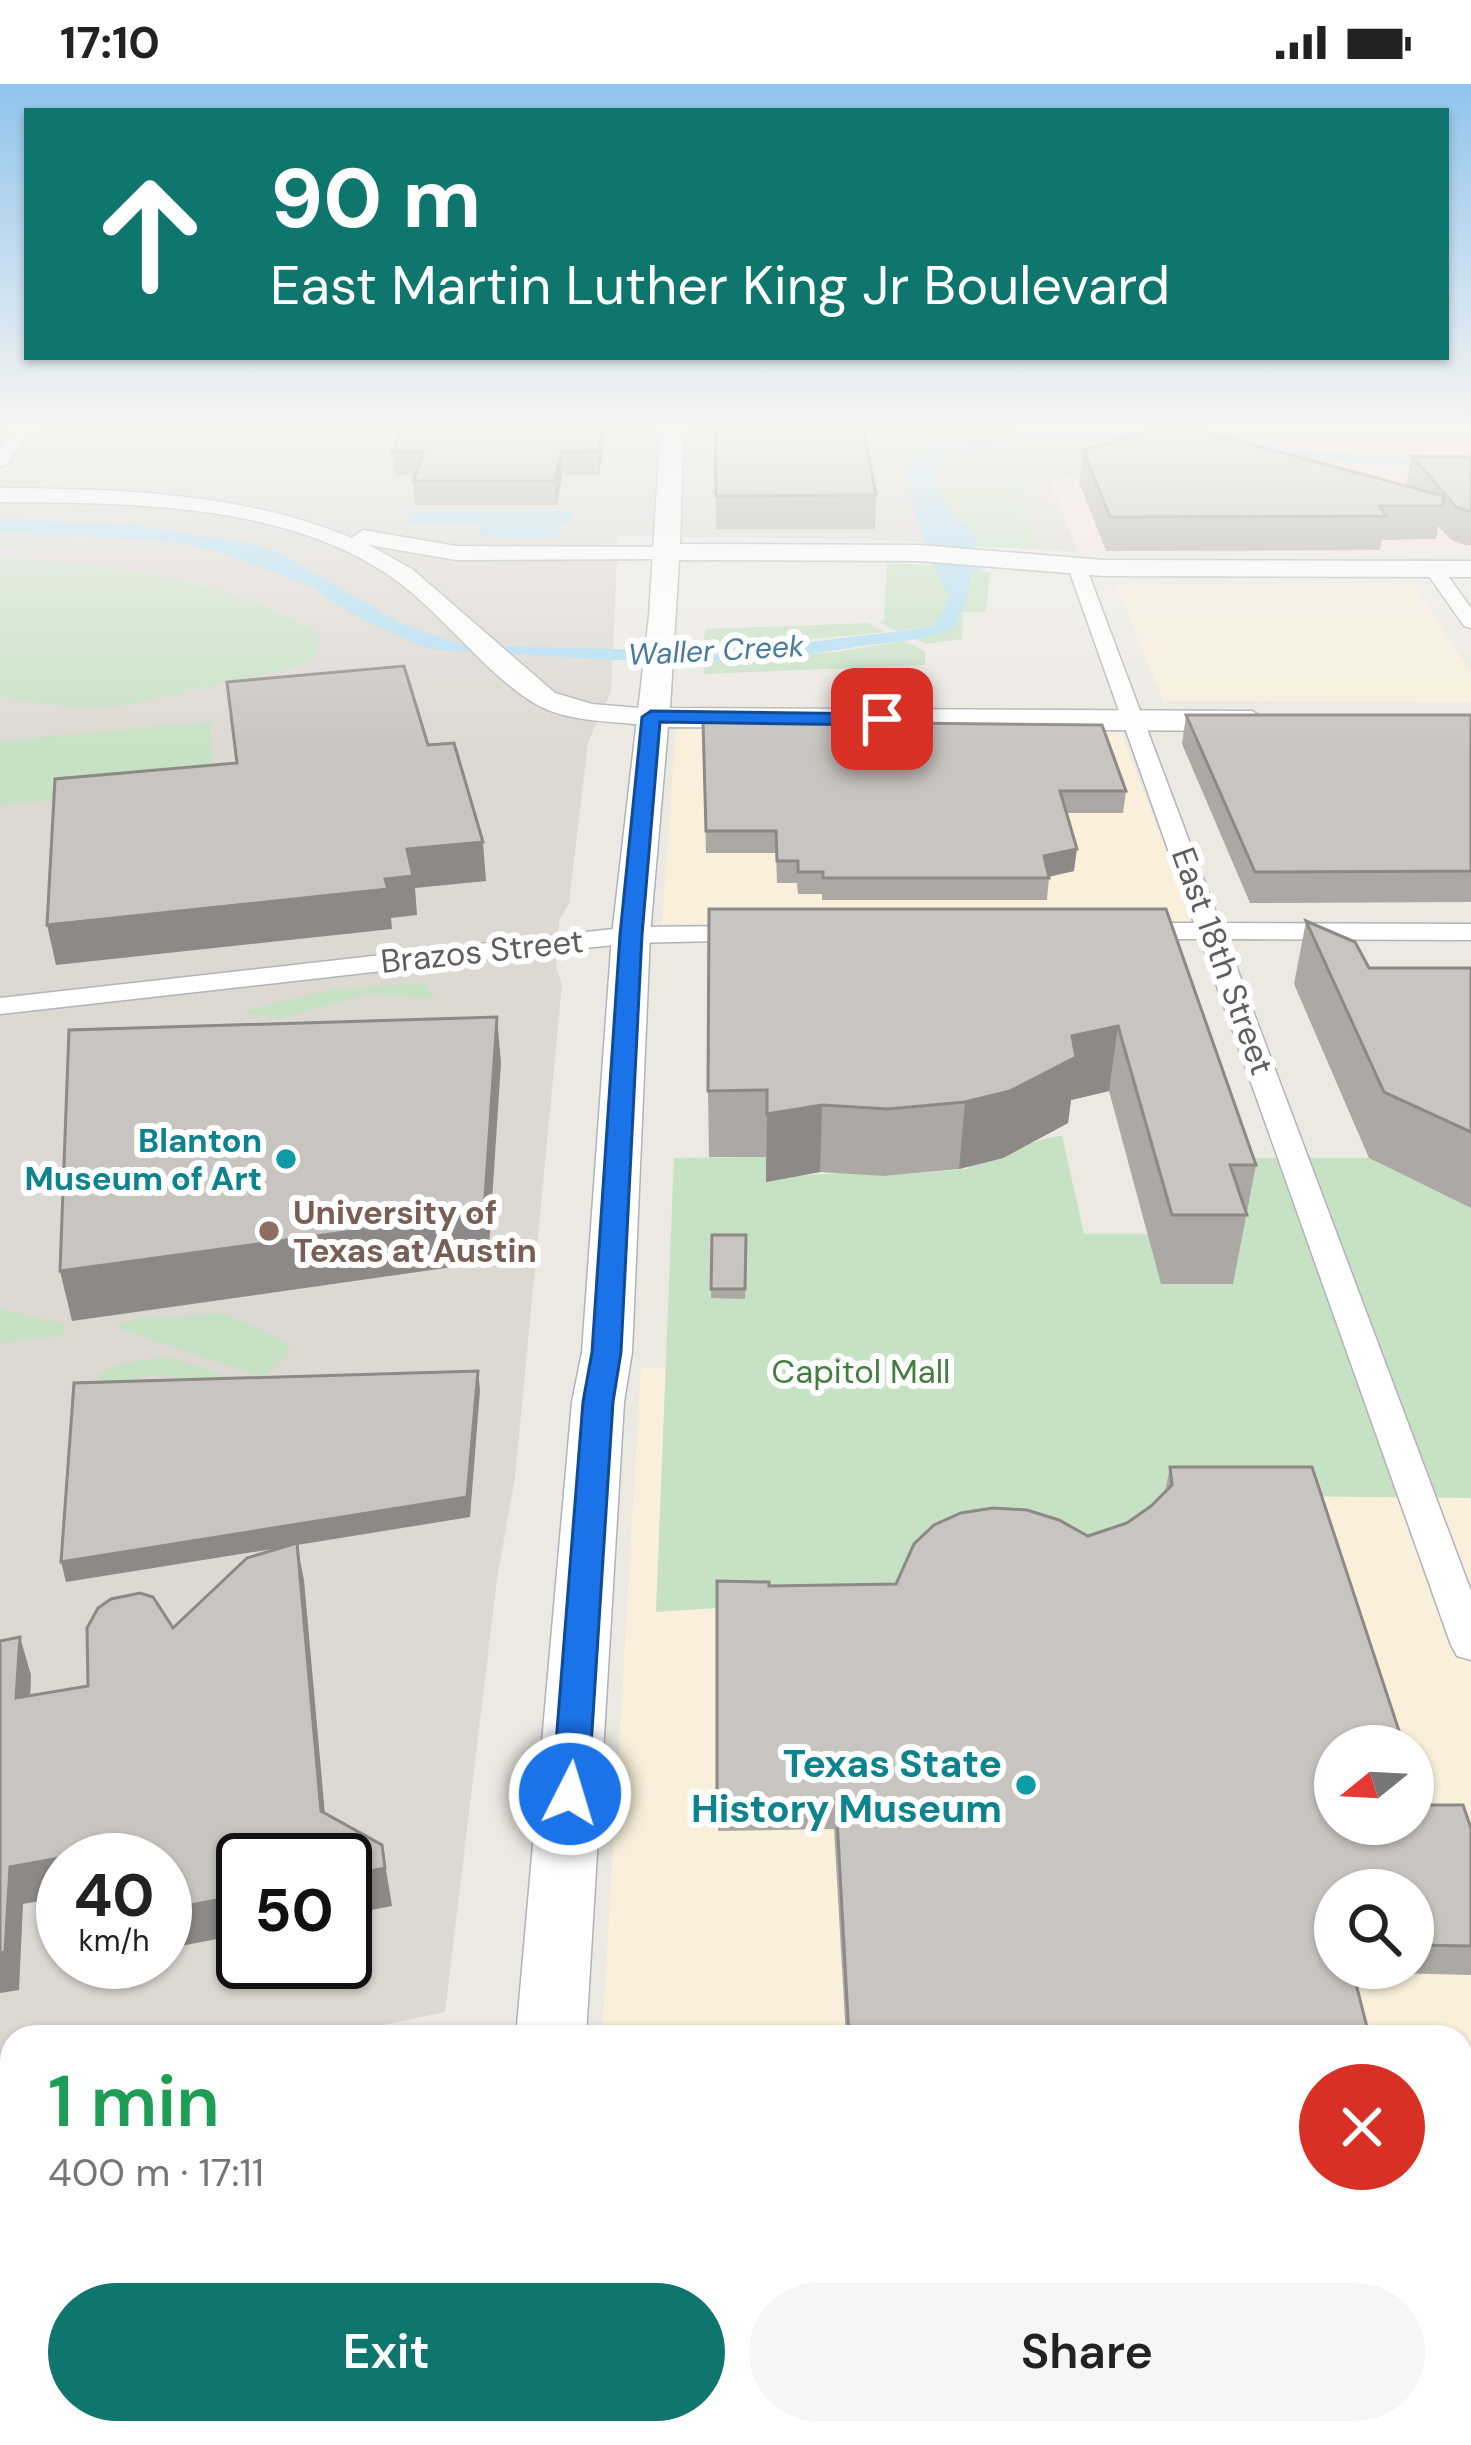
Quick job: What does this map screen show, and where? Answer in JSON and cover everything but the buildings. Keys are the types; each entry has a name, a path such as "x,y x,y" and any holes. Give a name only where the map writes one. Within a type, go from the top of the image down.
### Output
{"main road":[{"path":"552,2025 598,1402 607,1352 631,935 663,616 665,532"},
{"path":"664,552 877,553 1077,567 1471,569"},
{"path":"654,699 1134,722 1276,721"}],"street":[{"path":"318,532 359,549 413,583 527,688 556,703 654,699"},
{"path":"342,532 418,549 493,554 664,552"},
{"path":"413,583 426,562 493,554"},
{"name":"East 18th Street","path":"1077,567 1214,931 1471,1645"},
{"path":"1433,569 1471,622"},
{"path":"1101,932 1471,932"},
{"name":"Brazos Street","path":"0,1006 631,935 772,934"}],"shaded area":[{"name":"University of Texas at Austin","path":"0,532 1471,532 1471,552 1078,552 868,539 618,536 611,692 588,742 569,903 559,921 556,966 562,984 515,1477 497,1579 445,2012 384,2025 0,2025"},
{"path":"1070,532 1471,532 1471,552 1078,552"},
{"path":"1412,584 1471,672 1471,702 1163,701 1116,585"},
{"path":"676,729 1120,730 1194,923 662,924"},
{"path":"641,1368 1471,1371 1471,2025 603,2025"}],"green space":[{"path":"969,532 1034,532 1039,548 976,547"},
{"path":"0,556 125,571 204,587 282,614 321,634 318,652 303,665 122,706 73,708 0,696"},
{"path":"887,563 934,565 950,598 933,627 895,631 879,622 884,620"},
{"path":"971,573 990,573 986,612 963,612 962,639 926,644 916,639 942,633 969,594"},
{"path":"868,623 884,632 703,650 705,629"},
{"path":"904,641 925,651 925,665 704,674 703,659 837,652"},
{"path":"210,722 214,785 0,805 0,741"},
{"path":"425,983 435,998 366,994 279,1019 241,1012 328,990"},
{"name":"Capitol Mall","path":"1062,1136 1084,1234 1243,1234 1219,1158 1369,1158 1471,1208 1471,1498 1166,1495 1167,1514 902,1596 656,1612 674,1158 766,1157 796,1176 854,1172 884,1176 968,1169"},
{"path":"0,1309 64,1324 64,1335 0,1343"},
{"path":"226,1314 288,1343 289,1353 264,1378 116,1327 138,1317"},
{"path":"167,1356 247,1384 205,1385 163,1374 105,1384 96,1375 120,1364"}],"water":[{"name":"Waller Creek","path":"3,532 179,532 242,542 280,553 402,624 460,645 685,651 933,627 950,598 921,532 970,532 976,538 979,570 971,573 969,594 954,628 905,641 767,658 632,661 437,650 364,619 314,588 217,551 167,541"},
{"path":"481,532 559,532 558,537 480,537"}],"place":[{"name":"Blanton Museum of Art","path":"286,1159"},
{"name":"University of Texas at Austin","path":"269,1231"},
{"name":"Texas State History Museum","path":"1026,1785"}],"route":[{"path":"570,1794 598,1402 607,1352 631,935 651,717 882,719"}]}
